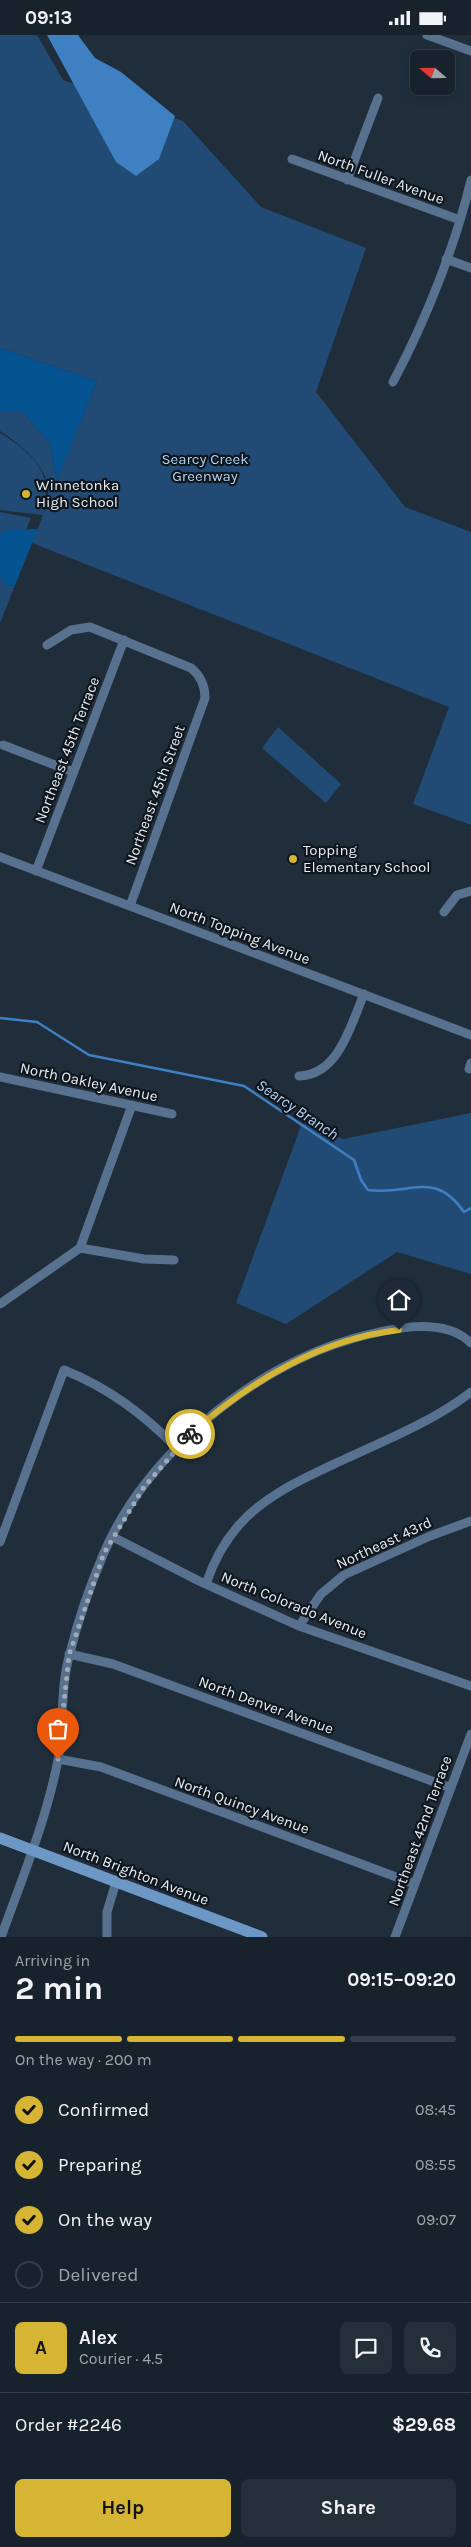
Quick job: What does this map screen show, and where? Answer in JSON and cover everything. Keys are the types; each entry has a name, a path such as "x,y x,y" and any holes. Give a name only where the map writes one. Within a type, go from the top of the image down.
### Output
{"main road":[{"name":"North Brighton Avenue","path":"0,1837 254,1936"}],"street":[{"path":"427,35 471,51"},
{"path":"347,179 378,98"},
{"name":"North Fuller Avenue","path":"292,159 460,220"},
{"path":"393,382 418,331 446,259 471,181"},
{"path":"446,259 471,268"},
{"path":"47,645 71,630 80,627 99,630 124,640"},
{"name":"Northeast 45th Street","path":"124,640 191,668 199,676 205,693 205,698 130,906"},
{"name":"Northeast 45th Terrace","path":"36,871 124,640"},
{"path":"3,745 73,772"},
{"name":"North Topping Avenue","path":"0,857 471,1035"},
{"path":"444,912 457,895 471,891"},
{"path":"299,1076 320,1069 336,1056 364,994"},
{"name":"North Oakley Avenue","path":"0,1077 172,1114"},
{"path":"0,1304 80,1248 132,1105"},
{"path":"80,1248 144,1259 174,1260"},
{"path":"1,1937 33,1850 45,1812 58,1759 69,1655 104,1553 138,1496 177,1448 204,1422 249,1388 292,1363 347,1340 388,1331 432,1327 448,1331 471,1343"},
{"path":"0,1542 64,1370 97,1385 128,1403 177,1448"},
{"path":"206,1584 211,1568 228,1539 259,1506 311,1474 442,1411 471,1392"},
{"name":"Northeast 43rd","path":"299,1625 321,1594 344,1575 430,1536 471,1521"},
{"name":"North Colorado Avenue","path":"113,1537 206,1584 299,1625 471,1686"},
{"name":"North Denver Avenue","path":"69,1655 113,1664 451,1788"},
{"name":"Northeast 42nd Terrace","path":"395,1937 471,1734"},
{"name":"North Quincy Avenue","path":"58,1759 101,1767 415,1884"},
{"path":"106,1937 107,1912 116,1882"}],"green space":[{"name":"Searcy Creek Greenway","path":"0,35 37,35 63,80 183,121 261,207 366,248 316,392 405,507 471,532 471,825 413,804 449,707 32,543 43,515 0,510 0,433 21,447 33,459 42,473 46,485 44,512 48,499 48,486 38,464 21,446 0,431 0,411 23,411 50,444 57,479 97,381 0,348"},
{"path":"0,512 31,518 4,582 7,586 15,585 0,623"},
{"path":"278,727 341,784 326,803 262,748"},
{"path":"471,1113 471,1274 397,1252 286,1324 236,1303 302,1123 343,1139"}],"shaded area":[{"path":"47,35 78,35 95,58 121,72 175,116 159,159 136,176 116,162"},
{"path":"0,348 97,381 57,480 50,444 23,411 0,411"},
{"path":"38,529 15,585 7,586 0,577 0,534 6,530"}],"waterway":[{"name":"Searcy Branch","path":"0,1018 37,1022 89,1055 244,1086 354,1160 361,1180 368,1190 432,1188 442,1191 453,1199 464,1212 471,1208"}],"way so far":[{"path":"58,1759 69,1655 104,1553 118,1527 144,1487 166,1459 190,1434"}],"place":[{"name":"Winnetonka High School","path":"26,494"},
{"name":"Topping Elementary School","path":"293,859"}],"route":[{"path":"190,1434 249,1388 292,1363 347,1340 399,1330"}]}
